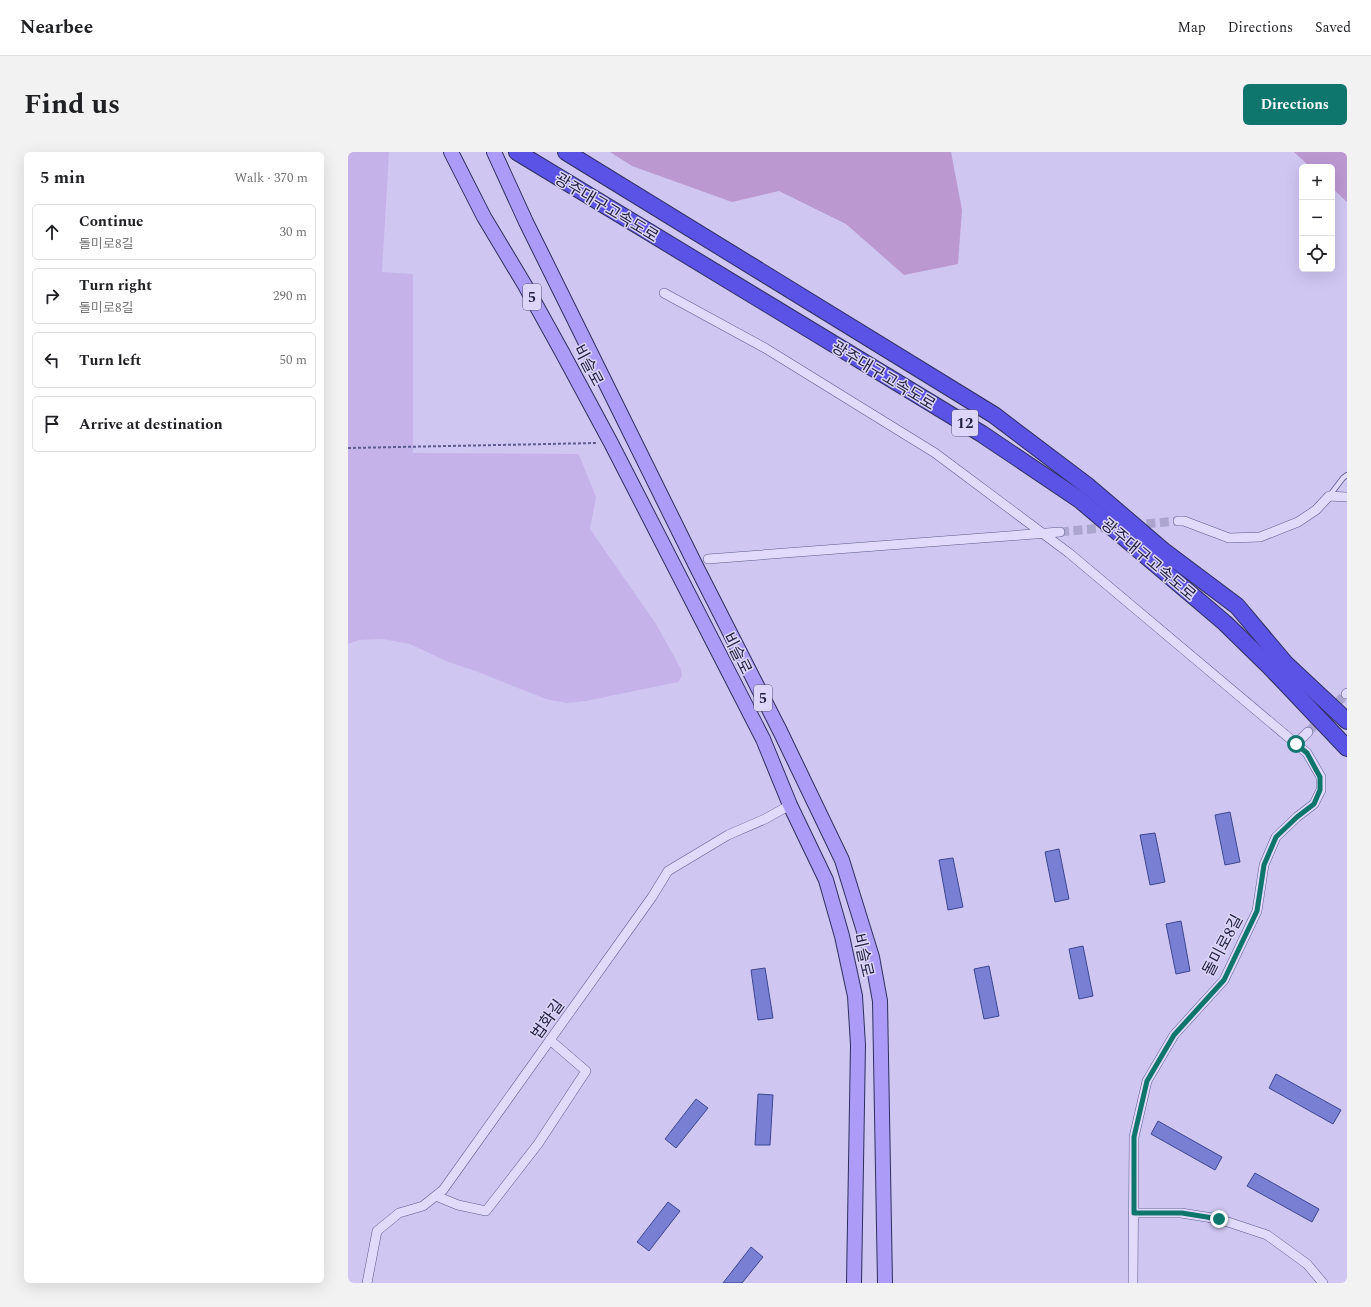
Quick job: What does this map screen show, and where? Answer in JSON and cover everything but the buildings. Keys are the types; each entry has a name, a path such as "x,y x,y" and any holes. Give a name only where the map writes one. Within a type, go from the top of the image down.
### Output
{"highway":[{"name":"광주대구고속도로","path":"517,152 982,434 1080,500 1225,623 1270,667 1347,748"},
{"name":"광주대구고속도로","path":"566,152 994,415 1089,487 1165,552 1237,606 1285,663 1347,721"}],"main road":[{"name":"비슬로","path":"451,152 484,217 555,339 611,442 763,739 790,805 826,880 842,936 855,996 858,1045 854,1283"},
{"name":"비슬로","path":"494,152 526,222 695,564 780,731 842,860 872,957 880,1001 882,1039 885,1283"}],"street":[{"name":"돌미로8길","path":"664,293 765,348 935,453 1075,558 1307,753 1320,777 1320,790 1314,804 1297,817 1276,837 1264,865 1257,911 1224,980 1174,1035 1147,1081 1134,1137 1133,1283"},
{"path":"1178,521 1184,521 1229,538 1260,537 1298,522 1316,510 1330,496 1347,497"},
{"path":"708,559 1060,532"},
{"path":"1296,744 1308,732"},
{"name":"법화길","path":"368,1283 377,1231 399,1213 423,1206 443,1190 652,897 668,871 728,835 765,820 790,805"},
{"path":"436,1196 458,1205 486,1211 538,1144 586,1071 550,1040"},
{"path":"1134,1213 1182,1213 1219,1219 1267,1235 1307,1264 1323,1283"}],"lane":[{"path":"1330,496 1343,478 1347,475"}],"path":[{"path":"348,448 611,442"}],"shaded area":[{"path":"348,152 389,152 382,272 413,274 413,453 578,454 596,497 590,529 656,624 681,669 682,676 678,682 586,701 567,703 546,699 446,661 410,644 383,639 359,640 348,644"},
{"path":"610,152 951,152 962,210 958,264 904,275 846,224 779,191 732,202 632,166"},
{"path":"1294,152 1347,152 1347,202 1335,191 1335,164 1307,164"}],"tunnel":[{"path":"1133,525 1178,521"},
{"path":"1060,532 1112,527"},
{"path":"1308,732 1346,694"}],"route":[{"path":"1219,1219 1182,1213 1134,1213 1134,1137 1147,1081 1174,1035 1224,980 1257,911 1264,865 1276,837 1297,817 1314,804 1320,790 1320,777 1307,753 1296,744"}]}
